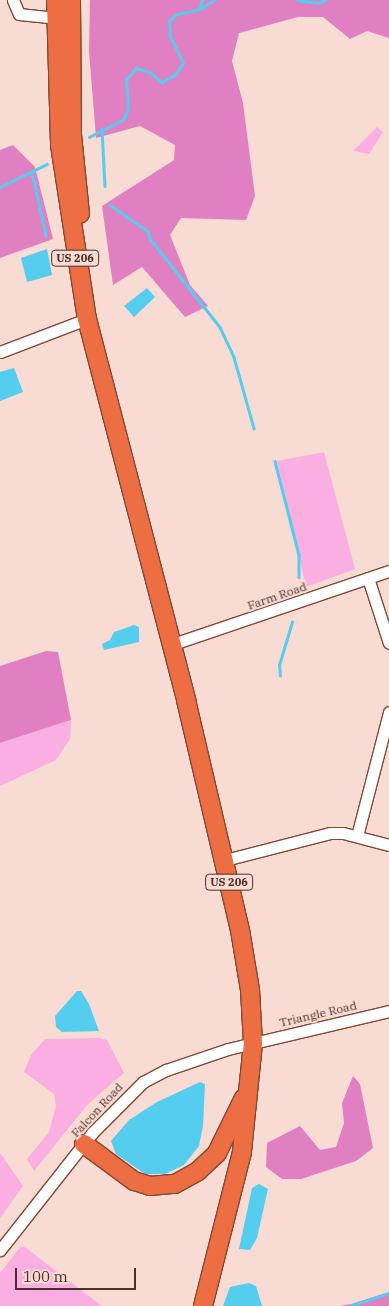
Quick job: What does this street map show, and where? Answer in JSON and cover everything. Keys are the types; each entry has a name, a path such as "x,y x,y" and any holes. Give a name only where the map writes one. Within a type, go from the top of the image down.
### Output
{"highway":[{"name":"US 206","path":"56,0 63,18 72,135 83,235 139,509"},
{"name":"US 206","path":"71,0 63,18 60,145 87,319 139,509 173,644 225,860 245,953 253,1043 251,1082 242,1152 203,1306"},
{"path":"63,18 75,0"},
{"path":"84,1144 134,1181 159,1186 183,1181 204,1166 223,1144 251,1082"}],"street":[{"path":"13,0 19,14 63,18"},
{"path":"0,352 87,319"},
{"name":"Farm Road","path":"173,644 389,571"},
{"path":"368,578 389,643"},
{"path":"357,836 389,712"},
{"path":"225,860 330,833 357,836 389,845"},
{"name":"Triangle Road","path":"253,1043 389,1011"},
{"name":"Falcon Road","path":"0,1250 84,1144 143,1082 189,1061 253,1043"}],"shaded area":[{"path":"90,0 389,0 389,38 367,31 350,39 323,17 298,17 239,33 232,61 243,103 255,196 246,220 181,218 170,235 190,285 208,306 185,317 142,267 113,285 102,206 174,160 175,145 140,126 96,138 89,51"},
{"path":"377,127 383,132 369,154 353,151"},
{"path":"13,145 35,167 53,239 0,258 0,150"},
{"path":"324,452 355,569 306,587 277,461"},
{"path":"46,651 58,652 71,720 0,743 0,666"},
{"path":"71,720 70,739 56,760 0,786 0,743"},
{"path":"99,1038 107,1040 124,1073 88,1104 34,1171 27,1159 49,1132 56,1106 54,1094 24,1072 31,1055 45,1039"},
{"path":"353,1076 360,1084 373,1148 356,1161 301,1179 282,1179 266,1167 267,1143 300,1126 320,1150 336,1147 344,1123 342,1103"},
{"path":"0,1153 23,1186 0,1218"},
{"path":"21,1246 102,1306 0,1306 0,1273"},
{"path":"389,1292 389,1306 339,1306 351,1304"}],"water":[{"path":"47,249 52,275 27,282 21,258"},
{"path":"147,288 155,297 134,317 124,306"},
{"path":"14,368 23,392 0,401 0,372"},
{"path":"134,625 139,627 139,642 104,650 102,644 110,640 114,632"},
{"path":"77,991 81,991 89,1004 99,1031 62,1032 56,1027 55,1016"},
{"path":"200,1082 205,1084 203,1126 199,1146 184,1165 165,1174 145,1174 116,1154 111,1141 129,1120 157,1102"},
{"path":"259,1184 268,1189 257,1238 250,1250 239,1249 252,1188"},
{"path":"249,1283 256,1286 262,1306 223,1306 230,1287"}],"waterway":[{"path":"200,8 202,0"},
{"path":"89,137 123,120 128,109 126,80 136,68 150,72 162,82 175,75 183,63 170,36 169,21 177,14 200,9 214,0"},
{"path":"297,0 318,3 325,0"},
{"path":"102,129 105,186"},
{"path":"0,187 47,164"},
{"path":"32,172 46,235"},
{"path":"110,205 148,231 151,240 220,327 234,357 254,428"},
{"path":"275,461 299,555 299,577"},
{"path":"280,676 279,665 292,622"},
{"path":"350,1306 389,1293"}]}
